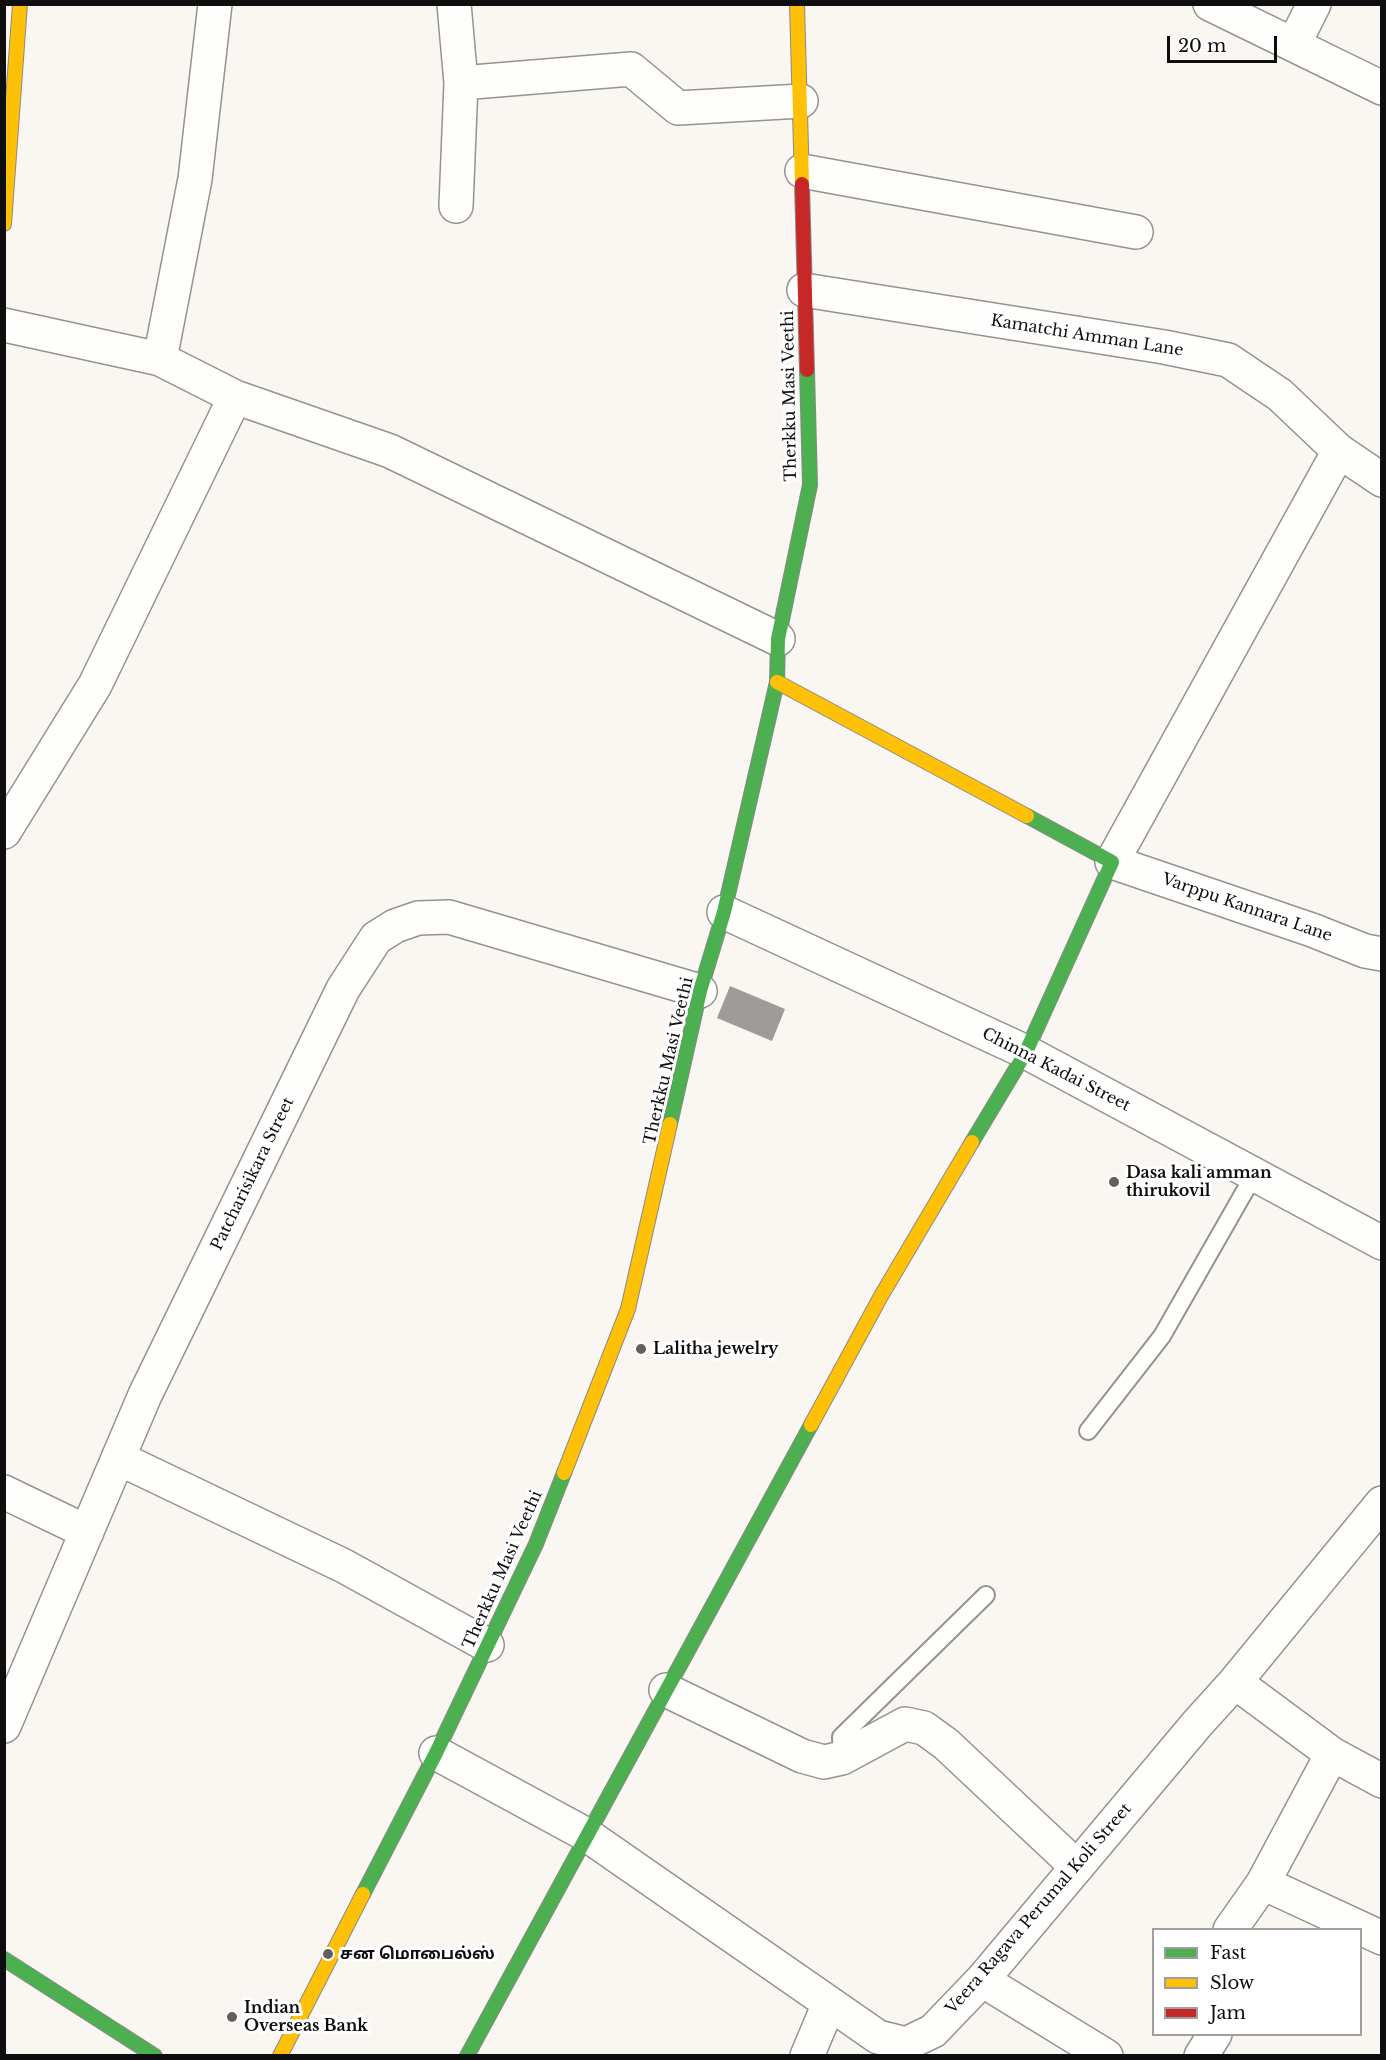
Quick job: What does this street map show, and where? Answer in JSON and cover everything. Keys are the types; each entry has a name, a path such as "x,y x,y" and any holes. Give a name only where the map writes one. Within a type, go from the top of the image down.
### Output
{"main road":[{"path":"4,224 20,4"},
{"name":"Therkku Masi Veethi","path":"280,2055 436,1753 536,1544 628,1309 700,991 724,912 777,682 778,639 810,485 801,101 796,4"},
{"path":"467,2055 882,1296 1026,1053 1112,861 777,682"},
{"path":"4,1959 155,2055"}],"street":[{"path":"160,359 195,179 215,4"},
{"path":"454,4 461,83 456,206"},
{"path":"1210,4 1382,88"},
{"path":"1294,44 1314,4"},
{"path":"461,83 631,69 678,108 801,101"},
{"path":"802,171 1136,232"},
{"name":"Kamatchi Amman Lane","path":"804,291 1164,347 1228,360 1280,395 1339,451 1382,480"},
{"path":"4,326 160,359 235,397 390,451 778,639"},
{"path":"4,832 95,685 235,397"},
{"path":"1112,861 1339,451"},
{"name":"Varppu Kannara Lane","path":"1112,861 1312,930 1365,951 1382,954"},
{"name":"Chinna Kadai Street","path":"724,912 1026,1053 1382,1243"},
{"name":"Patcharisikara Street","path":"4,1726 146,1395 343,989 376,938 395,926 418,918 449,917 700,991"},
{"path":"118,1458 344,1566 487,1645"},
{"path":"4,1492 87,1532"},
{"name":"Veera Ragava Perumal Koli Street","path":"436,1753 587,1835 878,2037 906,2044 933,2031 982,1980 1235,1682 1382,1503"},
{"path":"1235,1682 1332,1754 1382,1781"},
{"path":"666,1690 802,1756 824,1762 842,1758 905,1724 924,1728 946,1744 1077,1866"},
{"path":"1231,1928 1263,1884 1332,1754"},
{"path":"1263,1884 1360,1928"},
{"path":"1362,1929 1382,1938"},
{"path":"982,1980 1106,2055"},
{"path":"807,2055 829,2004"},
{"path":"1201,2055 1214,2036"}],"lane":[{"path":"1088,1431 1162,1336 1254,1174"},
{"path":"842,1758 841,1737 986,1595"}],"building":[{"path":"730,986 785,1009 772,1041 717,1018"}],"traffic: fast":[{"path":"670,1124 700,991 724,912 777,682 778,639 810,485 807,370"},
{"path":"972,1142 1026,1052 1112,862 1027,816"},
{"path":"467,2056 811,1425"},
{"path":"363,1894 436,1753 536,1544 564,1473"},
{"path":"4,1959 155,2056"}],"traffic: slow":[{"path":"4,224 20,4"},
{"path":"797,4 802,184"},
{"path":"777,682 1027,816"},
{"path":"564,1473 628,1309 670,1124"},
{"path":"811,1425 881,1296 972,1142"},
{"path":"280,2056 363,1894"}],"traffic: jam":[{"path":"802,184 807,370"}],"place":[{"name":"Dasa kali amman thirukovil","path":"1114,1182"},
{"name":"Lalitha jewelry","path":"641,1349"},
{"name":"சன மொபைல்ஸ்","path":"328,1954"},
{"name":"Indian Overseas Bank","path":"232,2017"}]}
